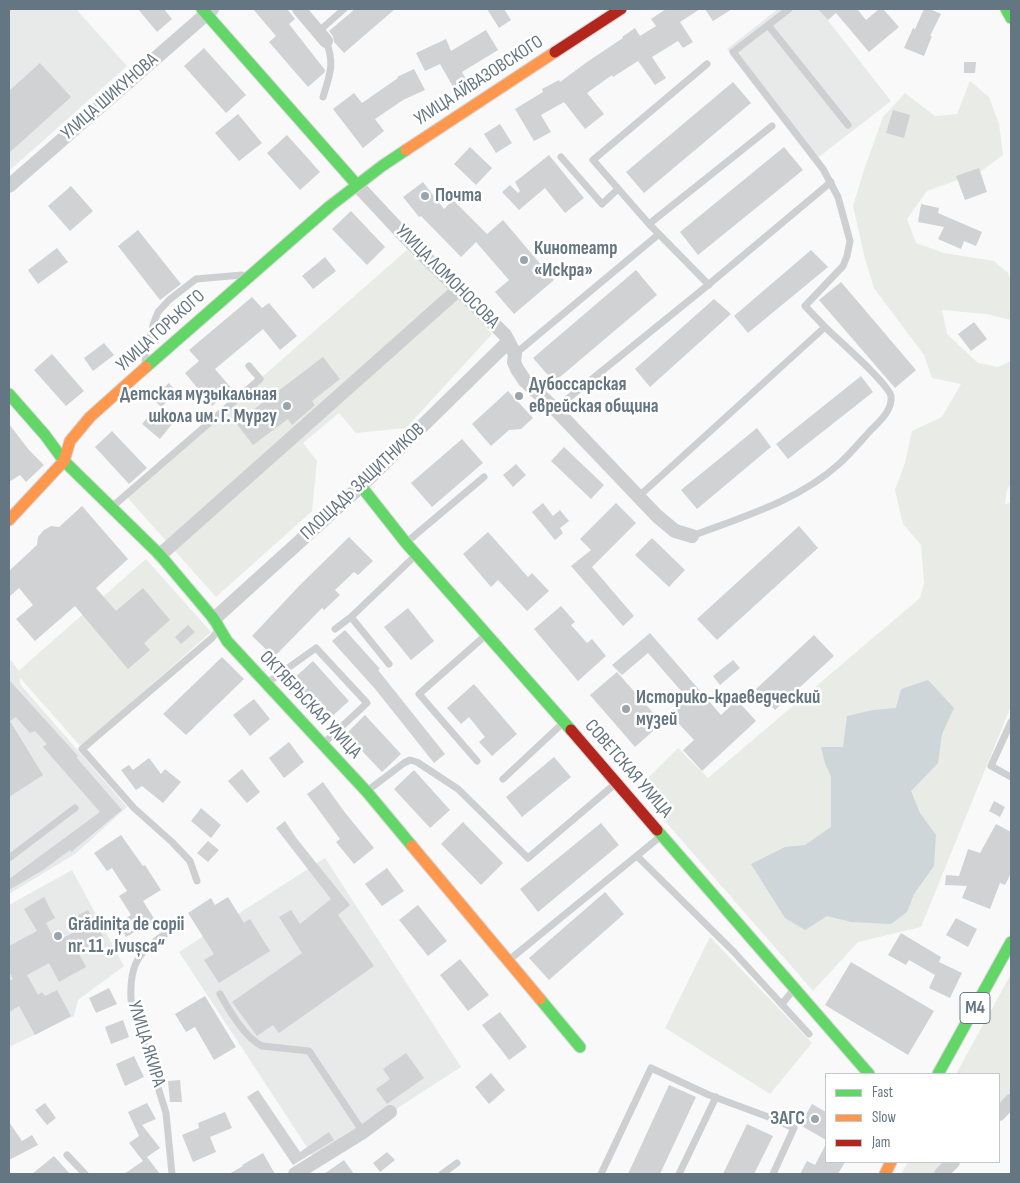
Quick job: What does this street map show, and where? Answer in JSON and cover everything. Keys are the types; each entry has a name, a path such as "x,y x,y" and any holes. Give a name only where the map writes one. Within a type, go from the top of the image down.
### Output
{"main road":[{"name":"УЛИЦА АЙВАЗОВСКОГО","path":"357,185 382,166 621,9"},
{"path":"1006,9 1011,18"},
{"name":"УЛИЦА ЛОМОНОСОВА","path":"207,10 357,185"},
{"name":"УЛИЦА ГОРЬКОГО","path":"9,520 64,461 70,441 90,417 250,275 357,185"},
{"name":"ОКТЯБРЬСКАЯ УЛИЦА","path":"9,394 45,435 64,461 160,555 217,624 227,641 367,792 580,1046"},
{"name":"СОВЕТСКАЯ УЛИЦА","path":"361,486 416,555 564,722 868,1073"},
{"name":"M4","path":"939,1073 1011,942"},
{"path":"884,1174 890,1163"}],"street":[{"path":"299,9 322,36"},
{"name":"УЛИЦА ШИКУНОВА","path":"9,186 207,10"},
{"name":"УЛИЦА ЛОМОНОСОВА","path":"357,185 412,244 498,328 512,348 514,362 525,381 555,409 638,497 675,531 692,536"},
{"path":"160,555 459,289"},
{"name":"ПЛОЩАДЬ ЗАЩИТНИКОВ","path":"217,624 361,486 512,348"},
{"path":"1000,1113 1011,1101"},
{"path":"295,1174 363,1132 390,1112"},
{"path":"941,1174 952,1163"}],"lane":[{"path":"323,97 331,67 331,55 322,36 344,9"},
{"path":"692,536 780,501 812,484 839,464 885,415 891,403 890,394 881,382 804,306 843,266 848,256 850,241 838,197 832,182 823,168 733,52 789,9"},
{"path":"768,25 848,125"},
{"path":"707,64 593,160 649,224 709,285"},
{"path":"649,224 772,126"},
{"path":"561,157 602,204 618,189"},
{"path":"555,409 709,285 832,182"},
{"path":"512,348 659,234"},
{"path":"143,371 153,325 158,312 169,300 196,279 250,275"},
{"path":"638,497 825,327"},
{"path":"111,508 260,379 249,366"},
{"path":"406,543 484,477"},
{"path":"335,629 352,617 416,555"},
{"path":"352,617 389,664"},
{"path":"197,881 190,861 134,808 82,749 212,638 217,624"},
{"path":"477,761 419,694 486,635"},
{"path":"267,684 316,648 367,703 324,744"},
{"path":"503,779 564,722"},
{"path":"1011,722 991,766 1011,777"},
{"path":"367,792 404,763 410,760 417,762 458,789 528,858 617,783"},
{"path":"9,858 75,808"},
{"path":"508,960 662,835"},
{"path":"637,856 733,951 809,1034"},
{"name":"УЛИЦА ЯКИРА","path":"171,930 154,942 141,955 132,971 130,1000 166,1113 172,1174"},
{"path":"782,1004 795,988"},
{"path":"220,994 255,1043 262,1046 309,1050 363,1132"},
{"path":"601,1174 650,1068 794,1128 773,1174"},
{"path":"679,1174 716,1097"},
{"path":"67,1155 85,1174"},
{"path":"442,1174 457,1163"}],"shaded area":[{"path":"9,9 76,9 127,66 9,171"},
{"path":"778,9 819,9 891,101 815,160 727,49"},
{"path":"970,81 989,97 999,124 1003,155 980,172 927,191 907,219 916,243 944,253 994,261 1008,273 1011,283 1011,320 986,314 942,310 947,334 978,363 998,367 1011,361 1011,482 1007,490 1005,504 1011,503 1011,706 921,927 858,942 813,991 637,789 678,748 708,778 920,598 924,584 921,545 903,524 895,490 905,463 912,431 942,417 961,384 932,378 924,355 874,288 865,259 853,206 883,117 905,93 935,116 957,114"},
{"path":"407,250 451,287 492,334 406,428 356,433 339,413 303,443 317,461 312,511 216,597 126,496"},
{"path":"146,559 211,632 81,747 16,673"},
{"path":"9,658 20,672 20,684 127,807 75,854 9,894"},
{"path":"928,680 954,708 942,734 938,763 911,791 920,813 936,835 934,866 914,894 907,912 891,924 851,922 827,916 805,930 785,918 751,864 785,847 805,845 831,827 831,777 821,747 843,747 847,716 873,710 896,708 901,689"},
{"path":"325,858 461,1067 316,1161 179,952"},
{"name":"Grădinița de copii nr. 11 „Ivușca“","path":"72,870 124,966 78,1000 74,1016 9,1047 9,905"},
{"path":"710,937 812,1043 770,1094 665,1028"},
{"path":"1011,974 1011,1106 1000,1118 1000,1073 957,1073"},
{"path":"907,1163 957,1163 946,1174 901,1174"}],"building":[{"path":"138,9 164,9 172,19 157,32"},
{"path":"253,9 287,9 295,19 289,24 325,70 324,73 308,87 269,42 276,36"},
{"path":"355,9 395,9 344,53 334,42 333,36 329,31"},
{"path":"487,9 504,9 511,20 499,28"},
{"path":"666,9 700,9 680,22 693,42 683,48 678,41 652,57 666,78 655,85 638,61 613,77 612,75 587,93 604,114 585,129 564,102 541,115 551,132 534,141 515,109 543,92 542,89 559,80 560,82 635,28 640,36 656,26 651,19"},
{"path":"705,9 732,9 713,21"},
{"path":"818,9 857,9 866,20 879,9 883,9 899,27 869,52 836,13 828,20"},
{"path":"924,9 930,9 941,14 930,36 932,36 924,56 904,48"},
{"path":"486,30 498,50 462,72 469,85 456,92 440,64 425,71 416,53 446,39 451,51"},
{"path":"204,48 246,95 226,113 184,66"},
{"path":"964,62 976,62 975,73 964,73"},
{"path":"40,63 71,97 9,153 9,91"},
{"path":"414,69 425,90 403,100 375,119 384,131 363,148 333,109 354,93 362,103 397,77"},
{"path":"733,82 751,103 644,193 626,172"},
{"path":"893,110 910,115 904,138 886,133"},
{"path":"238,114 262,143 239,161 215,133"},
{"path":"500,124 512,143 496,153 484,134"},
{"path":"287,135 320,172 300,190 267,153"},
{"path":"470,147 492,168 476,185 454,164"},
{"path":"784,147 803,170 698,255 680,232"},
{"path":"549,155 584,198 565,213 545,188 519,210 502,192 510,185 518,193 520,191 515,182"},
{"path":"979,168 987,192 965,200 956,176"},
{"path":"423,182 444,209 453,200 487,234 503,220 554,280 514,314 495,292 509,280 476,242 461,257 421,216 419,217 403,197"},
{"path":"71,186 93,211 70,231 48,206"},
{"path":"921,204 939,208 938,213 982,232 976,246 964,241 961,249 938,239 944,227 918,222"},
{"path":"351,211 385,247 367,265 332,229"},
{"path":"138,230 181,284 160,300 118,246"},
{"path":"57,248 68,262 38,284 28,270"},
{"path":"811,250 828,267 748,333 734,316"},
{"path":"325,257 336,271 313,289 302,276"},
{"path":"636,270 657,295 554,382 533,358"},
{"path":"841,282 916,370 895,388 819,300"},
{"path":"252,297 262,308 269,303 297,336 280,350 263,329 215,369 232,389 212,406 185,373 199,361 189,350"},
{"path":"714,299 731,314 650,387 635,369"},
{"path":"974,322 987,339 971,351 958,334"},
{"path":"104,343 114,355 93,371 84,358"},
{"path":"52,354 84,391 66,406 34,370"},
{"name":"Детская музыкальная школа им. Г. Мургу","path":"323,357 340,379 312,401 315,405 292,425 288,419 253,445 236,423"},
{"path":"861,376 873,392 788,459 776,444"},
{"path":"169,383 177,393 161,407 152,398"},
{"path":"508,391 533,418 521,429 509,430 491,446 472,424"},
{"path":"154,410 172,424 160,439 142,424"},
{"path":"9,424 29,450 44,465 26,482 20,475 9,482"},
{"path":"757,428 771,447 697,509 681,490"},
{"path":"112,431 147,468 129,484 95,447"},
{"path":"462,439 483,463 432,507 411,483"},
{"path":"564,447 604,485 591,499 551,461"},
{"path":"516,464 526,475 513,487 503,475"},
{"path":"543,503 553,516 560,510 569,521 560,528 563,533 555,540 532,512"},
{"path":"616,503 636,523 592,567 634,616 623,626 571,566 591,550 580,539"},
{"path":"82,506 128,559 96,588 116,611 143,588 170,620 144,643 150,650 128,669 75,606 35,641 16,619 33,605 19,588 9,597 9,571 37,545 38,537 44,530 51,526 59,527"},
{"path":"799,526 818,548 717,640 697,619"},
{"path":"488,532 528,577 532,573 549,591 527,611 498,580 491,587 463,554"},
{"path":"349,537 373,561 358,575 354,572 335,590 340,595 324,610 322,608 274,657 252,636"},
{"path":"652,538 685,570 669,587 635,555"},
{"path":"561,606 575,622 571,625 587,643 592,639 606,656 578,681 534,629"},
{"path":"408,608 434,641 411,660 384,627"},
{"path":"188,625 195,632 181,644 175,637"},
{"path":"345,630 380,669 378,670 445,754 434,763 376,690 332,641"},
{"path":"650,633 721,715 737,700 756,721 702,771 683,750 694,740 669,713 684,700 680,694 682,692 648,653 622,675 612,665"},
{"path":"814,635 834,656 775,710 756,689"},
{"path":"222,657 244,679 186,735 163,714"},
{"path":"733,660 740,668 720,685 713,676"},
{"path":"313,661 349,701 329,719 292,680"},
{"name":"Историко-краеведческий музей","path":"617,672 662,723 635,747 590,695"},
{"path":"9,680 78,756 76,757 122,810 71,852 70,850 43,870 9,890 9,879 100,812 43,747 47,744 35,731 30,733 16,717 10,721 43,775 9,797"},
{"path":"474,684 517,734 492,756 479,742 485,737 469,717 461,724 447,708"},
{"path":"254,699 270,719 250,736 233,715"},
{"path":"365,715 401,754 382,772 346,734"},
{"path":"289,742 304,762 284,778 269,758"},
{"path":"554,757 571,777 522,817 506,797"},
{"path":"149,758 161,774 165,769 181,782 163,803 142,786 136,790 121,770 129,765 133,770"},
{"path":"242,769 260,792 247,803 228,781"},
{"path":"414,770 450,810 430,828 394,789"},
{"path":"323,782 374,848 354,864 336,842 340,839 307,794"},
{"path":"994,801 1005,807 1000,817 989,811"},
{"path":"201,808 221,825 211,838 191,821"},
{"path":"285,821 297,839 350,905 338,915 374,966 279,1033 273,1025 257,1036 232,1002 302,953 279,917 291,910 300,924 331,899 276,828"},
{"path":"463,822 503,863 481,885 441,844"},
{"path":"601,823 619,845 538,912 520,889"},
{"path":"996,824 1011,832 1011,873 1005,885 1000,883 990,909 962,898 967,886 945,885 946,875 959,876 968,849 980,853"},
{"path":"121,835 143,866 145,865 161,890 143,901 155,920 126,937 118,923 131,915 119,896 127,891 112,868 107,871 94,853"},
{"path":"208,841 219,850 208,862 197,853"},
{"path":"387,868 404,891 382,906 365,884"},
{"path":"605,892 624,914 549,980 529,958"},
{"path":"44,897 55,918 46,923 56,942 74,932 67,921 88,910 104,938 78,952 86,967 59,982 49,963 27,975 38,995 42,992 45,996 57,990 71,1016 35,1035 19,1006 9,1012 9,981 13,979 9,971 9,946 37,931 24,909"},
{"path":"228,897 244,923 250,919 270,951 219,983 204,960 214,954 188,913 211,898 215,905"},
{"path":"418,905 447,941 428,956 399,920"},
{"path":"956,918 977,929 968,947 946,935"},
{"path":"901,933 941,957 939,962 962,973 950,998 929,988 935,975 909,960 906,965 888,955"},
{"path":"460,959 489,995 468,1011 440,975"},
{"path":"851,962 934,1011 908,1055 825,1005"},
{"path":"109,988 117,1004 96,1013 89,998"},
{"path":"205,996 236,1047 214,1060 195,1027 186,1032 175,1014"},
{"path":"500,1012 527,1047 509,1060 482,1025"},
{"path":"123,1020 129,1037 111,1044 105,1027"},
{"path":"406,1053 424,1078 387,1104 376,1089 390,1079 383,1069"},
{"path":"134,1056 144,1077 125,1086 116,1064"},
{"path":"491,1073 505,1090 489,1104 475,1087"},
{"path":"180,1080 182,1102 170,1102 168,1081"},
{"path":"669,1085 696,1097 660,1174 628,1174"},
{"path":"258,1090 300,1152 329,1132 334,1140 293,1165 247,1097"},
{"path":"45,1103 56,1118 47,1125 35,1110"},
{"path":"147,1103 156,1119 142,1125 160,1148 147,1157 160,1174 124,1174 143,1161 129,1143 139,1136 128,1112"},
{"name":"ЗАГС","path":"812,1104 825,1111 825,1139 800,1125"},
{"path":"225,1112 232,1128 210,1137 216,1152 193,1162 182,1135 199,1128 198,1123"},
{"path":"9,1122 22,1141 32,1135 38,1145 9,1160"},
{"path":"747,1124 773,1136 754,1174 723,1174"},
{"path":"825,1146 825,1163 844,1163 838,1174 800,1174 807,1161 815,1165"},
{"path":"387,1152 395,1160 380,1172 373,1163"},
{"path":"263,1153 275,1174 229,1174 242,1165"},
{"path":"54,1156 70,1174 32,1174"},
{"path":"344,1160 354,1174 324,1174"}],"traffic: fast":[{"path":"202,9 357,185"},
{"path":"1006,9 1011,18"},
{"path":"146,367 330,206 406,150"},
{"path":"9,394 45,435 64,461 160,555 214,619 227,641 367,792 412,846"},
{"path":"361,486 406,543 571,730"},
{"path":"657,830 868,1073"},
{"path":"939,1073 1011,942"},
{"path":"540,999 580,1047"}],"traffic: slow":[{"path":"406,150 555,52"},
{"path":"9,520 64,461 70,441 90,417 146,367"},
{"path":"412,846 540,999"},
{"path":"885,1174 890,1163"}],"traffic: jam":[{"path":"555,52 621,9"},
{"path":"571,730 657,830"}],"place":[{"name":"Почта","path":"425,196"},
{"name":"Кинотеатр «Искра»","path":"524,260"},
{"name":"Дубоссарская еврейская община","path":"519,396"},
{"name":"Детская музыкальная школа им. Г. Мургу","path":"287,406"},
{"name":"Историко-краеведческий музей","path":"626,709"},
{"name":"Grădinița de copii nr. 11 „Ivușca“","path":"58,936"},
{"name":"ЗАГС","path":"815,1119"}]}
